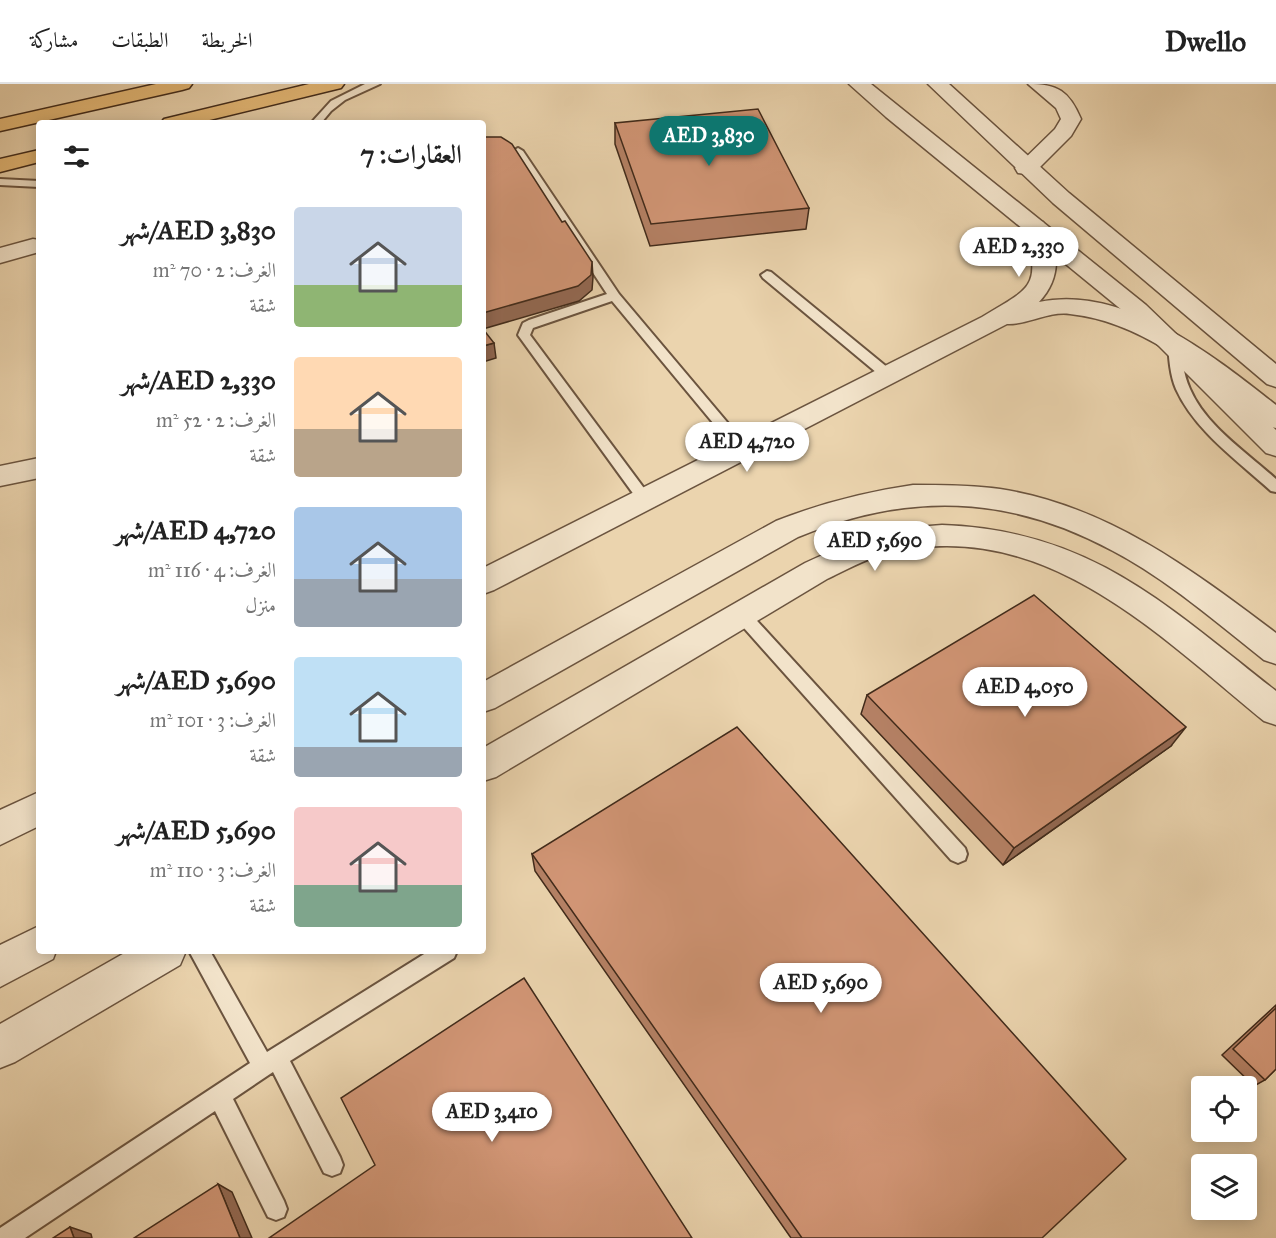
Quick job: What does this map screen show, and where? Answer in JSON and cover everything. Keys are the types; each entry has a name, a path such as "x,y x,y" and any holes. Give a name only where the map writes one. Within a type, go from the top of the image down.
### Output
{"highway":[{"path":"0,125 182,84"},
{"path":"183,120 333,84"},
{"path":"0,166 36,157"}],"street":[{"path":"859,84 922,139 1104,280 1174,342 1276,419"},
{"path":"938,84 1026,168 1168,290 1276,378"},
{"path":"1026,168 1064,132 1071,119 1065,105 1038,84"},
{"path":"486,580 991,323 1029,299 1042,283 1045,260 1035,227"},
{"path":"0,256 33,246"},
{"path":"1168,290 1216,314 1276,350"},
{"path":"991,323 1041,308 1067,306 1103,313 1174,342 1238,411 1276,446"},
{"path":"0,476 36,469"},
{"path":"486,696 816,515 846,505 912,495 959,495 1018,503 1088,526 1155,561 1276,651"},
{"path":"486,764 850,554 888,542 929,537 972,537 1015,545 1059,558 1101,578 1139,603 1276,711"},
{"path":"0,828 36,810"},
{"path":"0,967 36,947"},
{"path":"0,1047 161,954"}],"lane":[{"path":"318,120 338,100 375,84"},
{"path":"518,151 614,296 743,450"},
{"path":"0,182 36,184"},
{"path":"767,275 888,375"},
{"path":"614,296 532,323 524,330 524,334 645,500"},
{"path":"1174,342 1179,378 1190,403 1212,428 1276,487"},
{"path":"742,615 958,854"},
{"path":"201,954 270,1061 332,1165"},
{"path":"5,1238 270,1061 442,954"},
{"path":"219,1095 276,1209"}],"building":[{"path":"758,109 809,208 651,224 615,123"},
{"path":"486,137 501,137 512,144 562,222 565,221 592,262 591,275 578,286 486,312"},
{"path":"486,333 494,343 486,345"},
{"path":"1034,595 1186,727 1014,848 867,695"},
{"path":"737,727 1126,1159 1042,1238 802,1238 532,854"},
{"path":"524,978 692,1238 269,1238 375,1165 341,1098"},
{"path":"1276,1008 1276,1069 1265,1080 1233,1049"},
{"path":"218,1184 240,1238 134,1238"},
{"path":"70,1227 74,1238 53,1238"}]}
